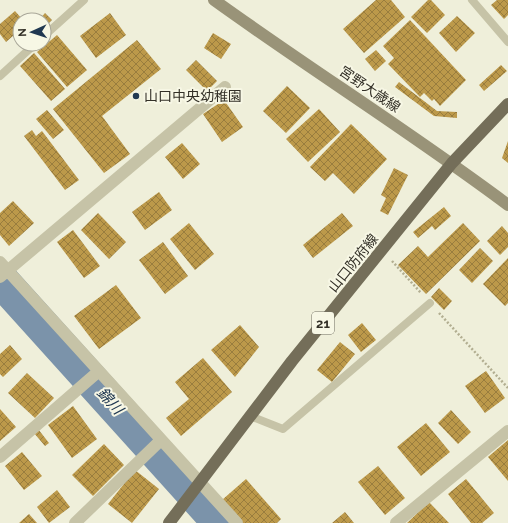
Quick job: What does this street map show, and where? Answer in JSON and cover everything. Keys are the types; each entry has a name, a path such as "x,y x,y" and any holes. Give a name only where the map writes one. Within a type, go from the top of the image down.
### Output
{"main road":[{"name":"宮野大歳線","path":"214,0 452,163 508,205"},
{"name":"山口防府線","path":"169,523 292,361 452,163 508,104"}],"street":[{"path":"226,87 2,269 99,371 198,485 236,523"},
{"path":"0,457 99,371"},
{"path":"396,523 508,430"},
{"path":"75,523 160,440"}],"lane":[{"path":"52,29 84,0"},
{"path":"472,0 508,42"},
{"path":"0,76 26,52"},
{"path":"250,416 283,429 430,302"}],"path":[{"path":"382,251 508,388"}],"building":[{"path":"376,0 391,0 405,17 364,53 343,29"},
{"path":"428,0 431,0 445,15 427,33 411,17"},
{"path":"497,0 508,0 508,15 504,19 491,5"},
{"path":"110,13 126,35 96,58 80,36"},
{"path":"12,14 12,37 6,42 0,34 0,24"},
{"path":"457,16 475,33 456,52 439,33"},
{"path":"410,20 466,80 440,106 434,99 432,101 424,93 420,97 388,64 394,58 383,46"},
{"path":"213,33 231,44 221,59 204,48"},
{"path":"57,35 87,70 67,87 37,52 52,52 52,39"},
{"path":"137,40 161,69 102,116 130,154 104,173 53,109"},
{"path":"376,50 386,61 375,71 365,59"},
{"path":"34,53 65,89 51,101 20,66"},
{"path":"196,60 217,81 207,91 186,70"},
{"path":"501,65 507,71 484,91 479,85"},
{"path":"399,82 437,111 457,112 457,118 434,116 395,87"},
{"path":"287,86 310,108 286,133 263,111"},
{"path":"224,100 243,127 222,142 203,114"},
{"path":"319,109 340,132 308,162 286,139"},
{"path":"47,110 64,130 53,139 36,119"},
{"path":"351,124 387,159 354,194 333,173 325,181 310,167"},
{"path":"32,130 36,136 42,131 79,180 65,190 24,136"},
{"path":"508,141 508,163 502,158"},
{"path":"182,143 200,164 183,179 165,157"},
{"path":"394,168 408,175 388,215 380,211 386,198 381,195"},
{"path":"159,192 172,210 145,230 132,212"},
{"path":"13,201 34,223 9,246 0,235 0,213"},
{"path":"444,207 451,216 435,230 432,226 418,238 413,232"},
{"path":"98,213 126,242 109,259 81,230"},
{"path":"342,213 353,226 313,258 303,245"},
{"path":"189,223 214,254 195,270 170,239"},
{"path":"463,223 480,241 426,294 398,265 418,246 428,257"},
{"path":"502,226 508,233 508,247 500,255 487,241"},
{"path":"73,230 100,266 84,278 57,242"},
{"path":"163,242 188,276 165,294 139,260"},
{"path":"480,248 493,261 472,283 459,270"},
{"path":"508,258 508,303 505,306 483,284"},
{"path":"116,285 141,318 99,349 74,316"},
{"path":"439,288 452,301 444,310 431,297"},
{"path":"362,323 376,340 361,352 348,335"},
{"path":"240,325 259,347 235,377 211,350"},
{"path":"340,342 355,354 332,382 317,370"},
{"path":"10,345 22,359 3,377 0,374 0,354"},
{"path":"203,358 232,392 181,436 166,418 189,399 175,382"},
{"path":"486,371 505,398 485,413 465,386"},
{"path":"27,373 54,398 35,418 8,393"},
{"path":"73,406 97,439 72,458 48,425"},
{"path":"0,409 16,427 0,441"},
{"path":"451,410 471,432 458,444 438,423"},
{"path":"426,423 450,452 421,476 397,447"},
{"path":"38,429 49,443 45,446 34,433"},
{"path":"508,440 508,481 488,457"},
{"path":"104,444 124,465 93,496 72,475"},
{"path":"22,452 42,476 24,490 5,466"},
{"path":"378,466 405,498 385,515 358,482"},
{"path":"135,470 159,489 132,523 108,504"},
{"path":"246,479 281,519 277,523 242,523 222,500"},
{"path":"466,479 494,513 482,523 471,523 448,494"},
{"path":"57,490 70,507 49,523 37,507"},
{"path":"429,502 449,523 407,523"},
{"path":"345,512 354,523 332,523"},
{"path":"29,514 37,523 19,523"}],"waterway":[{"name":"錦川","path":"0,279 220,523"}],"place":[{"name":"山口中央幼稚園","path":"136,96"}]}
